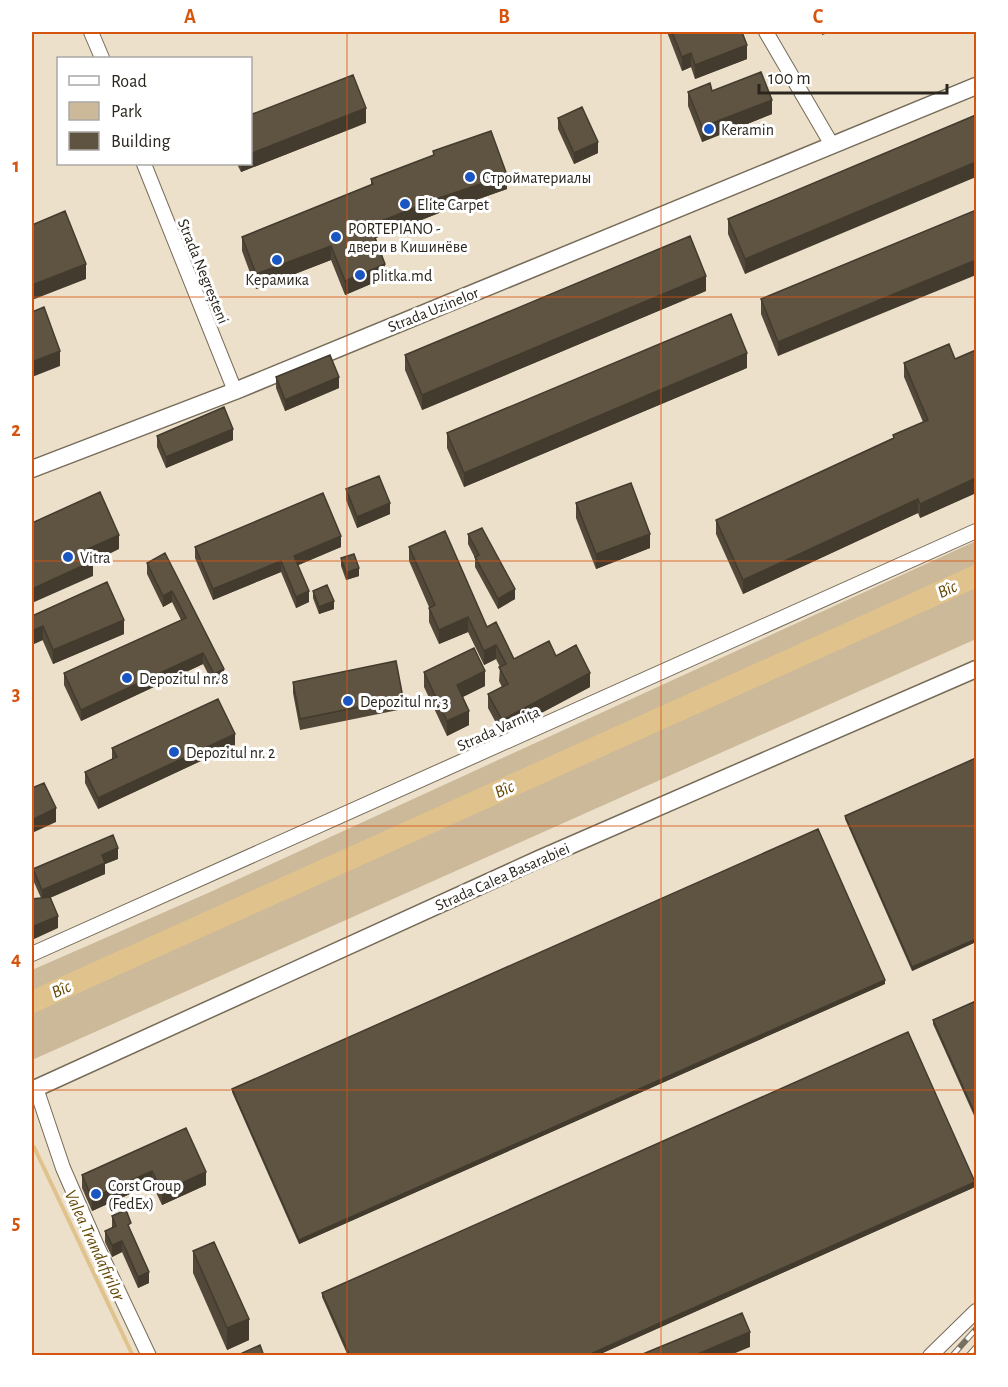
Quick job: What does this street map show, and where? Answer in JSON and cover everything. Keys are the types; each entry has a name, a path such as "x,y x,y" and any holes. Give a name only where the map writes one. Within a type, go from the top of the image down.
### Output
{"main road":[{"name":"Strada Uzinelor","path":"32,469 235,391 976,86"},
{"name":"Strada Calea Basarabiei","path":"34,1089 539,859 976,669"}],"street":[{"path":"91,32 102,57"},
{"path":"766,32 832,145"},
{"name":"Strada Negreșteni","path":"144,165 235,391"},
{"name":"Strada Varnița","path":"32,954 976,531"},
{"path":"34,1089 63,1168 149,1356"},
{"path":"930,1356 976,1311"}],"green space":[{"path":"976,541 976,639 32,1060 32,970 208,893"}],"building":[{"path":"672,32 742,32 747,45 695,65 691,53 682,57"},
{"path":"761,72 772,100 702,127 688,92 710,83 712,91"},
{"path":"353,75 366,108 252,153 252,114"},
{"path":"582,107 598,142 574,153 558,118"},
{"path":"976,115 976,162 745,259 728,219"},
{"path":"491,131 507,175 439,198 374,224 376,228 372,230 385,264 345,281 331,246 256,274 242,237 373,184 371,179 434,155 433,151"},
{"path":"976,210 976,260 778,342 761,299"},
{"path":"65,211 86,264 32,285 32,225"},
{"path":"690,236 706,276 422,395 405,355"},
{"path":"44,307 60,351 32,362 32,312"},
{"path":"731,314 747,353 464,473 447,433"},
{"path":"949,344 955,359 976,350 976,478 920,504 918,499 743,580 716,520 928,420 904,363"},
{"path":"330,355 339,377 285,400 276,377"},
{"path":"224,407 233,429 166,457 157,436"},
{"path":"379,476 390,503 357,517 346,489"},
{"path":"631,483 650,534 596,554 576,503"},
{"name":"Vitra","path":"100,492 119,535 88,549 93,561 32,589 32,523"},
{"path":"323,493 341,536 294,556 309,591 296,597 281,561 213,589 195,547"},
{"path":"482,528 515,589 498,599 475,557 479,555 468,534"},
{"path":"445,531 487,627 496,622 514,659 549,641 556,656 576,645 590,673 502,720 488,694 508,684 499,667 506,664 496,645 484,651 468,617 439,630 429,608 435,605 409,547"},
{"path":"165,553 224,669 214,674 203,653 81,710 64,673 186,618 172,591 163,596 147,563"},
{"path":"354,554 359,568 346,573 341,558"},
{"path":"107,582 124,620 53,650 43,626 32,631 32,616"},
{"path":"327,585 334,601 319,607 313,591"},
{"path":"474,648 485,671 457,685 469,711 447,721 424,672"},
{"name":"Depozitul nr. 3","path":"396,661 403,698 300,719 293,682"},
{"name":"Depozitul nr. 2","path":"218,699 235,734 98,798 85,772 117,757 112,748"},
{"path":"976,758 976,939 912,967 845,816"},
{"path":"44,783 56,808 32,820 32,788"},
{"path":"818,829 885,980 299,1240 232,1089"},
{"path":"113,835 118,848 102,855 105,863 42,890 33,869"},
{"path":"50,897 58,916 32,927 32,899"},
{"path":"976,1001 976,1116 933,1020"},
{"path":"908,1032 975,1182 586,1356 350,1356 322,1293"},
{"path":"186,1128 206,1172 162,1192 152,1171 92,1198 82,1175"},
{"path":"126,1210 131,1223 128,1225 149,1272 138,1277 122,1241 112,1245 105,1231 116,1226 112,1216"},
{"path":"214,1242 249,1319 227,1328 193,1251"},
{"path":"742,1313 750,1332 693,1356 638,1356"},
{"path":"260,1345 264,1356 241,1356 240,1354"}],"waterway":[{"name":"Bîc","path":"32,1002 976,576"},
{"name":"Valea Trandafirilor","path":"34,1147 133,1356"}],"railway":[{"path":"952,1356 976,1329"},
{"path":"968,1356 976,1347"}],"place":[{"name":"Keramin","path":"709,129"},
{"name":"Стройматериалы","path":"470,177"},
{"name":"Elite Carpet","path":"405,204"},
{"name":"PORTEPIANO - двери в Кишинёве","path":"336,237"},
{"name":"Керамика","path":"277,260"},
{"name":"plitka.md","path":"360,275"},
{"name":"Vitra","path":"68,557"},
{"name":"Depozitul nr. 8","path":"127,678"},
{"name":"Depozitul nr. 3","path":"348,701"},
{"name":"Depozitul nr. 2","path":"174,752"},
{"name":"Corst Group (FedEx)","path":"96,1194"}]}
